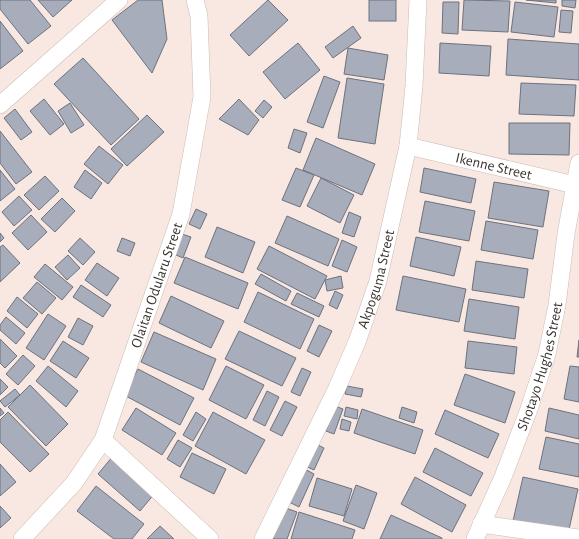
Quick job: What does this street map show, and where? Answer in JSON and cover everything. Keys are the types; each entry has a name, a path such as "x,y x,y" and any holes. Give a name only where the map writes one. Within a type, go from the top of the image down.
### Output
{"street":[{"path":"0,105 119,0"},
{"name":"Olaitan Odularu Street","path":"22,539 74,483 103,440 181,214 202,97 199,16 195,0"},
{"name":"Akpoguma Street","path":"262,539 337,388 357,342 378,281 408,146 414,86 418,0"},
{"name":"Ikenne Street","path":"408,146 577,185"},
{"name":"Shotayo Hughes Street","path":"478,532 503,477 530,409 547,354 557,305 566,234 577,185 579,163"},
{"path":"103,440 210,539"},
{"path":"478,532 579,538"}],"building":[{"path":"0,0 30,0 51,26 28,44 0,9"},
{"path":"38,0 72,0 53,17"},
{"path":"138,0 162,0 167,39 152,73 112,20"},
{"path":"268,0 288,20 249,56 230,35"},
{"path":"369,0 396,0 396,21 369,21"},
{"path":"464,0 510,1 508,32 462,30"},
{"path":"526,0 556,0 556,3"},
{"path":"562,0 576,0 575,8 562,6"},
{"path":"443,2 459,2 458,34 442,33"},
{"path":"515,2 558,7 554,37 511,32"},
{"path":"561,10 573,11 571,33 559,32"},
{"path":"0,21 23,51 0,69"},
{"path":"353,26 361,38 333,58 325,47"},
{"path":"508,39 579,44 579,80 506,75"},
{"path":"298,43 320,70 285,99 263,72"},
{"path":"440,43 491,46 489,76 439,73"},
{"path":"348,48 388,55 384,80 344,74"},
{"path":"83,58 139,119 111,145 54,84"},
{"path":"324,76 340,82 323,128 307,122"},
{"path":"347,78 384,84 375,144 338,138"},
{"path":"521,83 576,85 574,116 519,114"},
{"path":"44,99 64,124 50,135 30,111"},
{"path":"239,99 259,120 248,135 219,119"},
{"path":"264,100 272,107 263,118 255,111"},
{"path":"70,103 84,125 71,133 58,111"},
{"path":"15,109 32,132 21,140 4,118"},
{"path":"147,115 164,132 127,166 111,149"},
{"path":"509,123 570,123 569,155 509,154"},
{"path":"294,129 307,133 300,153 288,148"},
{"path":"0,131 32,172 16,184 0,163"},
{"path":"316,138 375,164 362,195 303,170"},
{"path":"99,146 123,165 108,184 84,164"},
{"path":"296,168 314,175 300,207 282,200"},
{"path":"424,168 476,179 471,203 420,192"},
{"path":"0,170 15,189 0,201"},
{"path":"85,170 102,183 91,199 74,187"},
{"path":"45,176 59,191 39,210 24,195"},
{"path":"321,178 354,195 340,223 307,206"},
{"path":"494,182 549,191 543,227 488,218"},
{"path":"19,196 32,210 14,226 2,212"},
{"path":"62,198 75,211 55,232 41,219"},
{"path":"425,201 475,211 469,241 419,232"},
{"path":"196,209 207,214 200,229 189,224"},
{"path":"349,212 361,217 354,237 342,233"},
{"path":"31,215 47,232 28,250 12,233"},
{"path":"287,216 339,239 328,266 275,243"},
{"path":"486,221 538,230 533,259 481,250"},
{"path":"217,227 255,242 243,273 205,257"},
{"path":"176,232 191,237 183,258 169,252"},
{"path":"0,233 4,238 0,242"},
{"path":"416,237 461,247 454,276 410,266"},
{"path":"80,238 95,252 83,265 68,251"},
{"path":"122,238 135,243 130,256 117,251"},
{"path":"342,240 357,247 347,272 332,266"},
{"path":"3,245 20,263 0,282 0,247"},
{"path":"269,246 327,276 315,299 257,269"},
{"path":"68,255 80,268 67,280 55,267"},
{"path":"185,257 248,283 238,309 174,283"},
{"path":"476,261 528,269 524,298 472,290"},
{"path":"97,263 119,278 107,296 85,280"},
{"path":"45,264 73,287 62,300 34,277"},
{"path":"261,274 291,291 286,301 255,284"},
{"path":"341,276 343,288 327,291 325,280"},
{"path":"403,276 466,289 459,322 396,310"},
{"path":"37,282 56,298 42,314 23,298"},
{"path":"81,285 111,305 103,317 73,297"},
{"path":"335,291 343,295 337,309 329,305"},
{"path":"258,292 314,319 300,349 244,322"},
{"path":"297,293 324,306 319,317 291,304"},
{"path":"171,296 224,321 211,348 159,323"},
{"path":"17,297 38,314 27,328 7,311"},
{"path":"469,299 519,307 515,339 464,331"},
{"path":"48,314 66,326 44,360 26,348"},
{"path":"6,317 25,333 16,344 0,330 0,325"},
{"path":"78,318 93,326 83,345 68,337"},
{"path":"319,325 332,331 319,357 307,351"},
{"path":"239,331 296,358 282,386 225,359"},
{"path":"154,332 216,359 203,390 141,362"},
{"path":"0,339 17,356 5,368 0,363"},
{"path":"579,340 579,357 577,357"},
{"path":"63,341 89,358 76,378 50,361"},
{"path":"468,341 517,347 514,374 465,368"},
{"path":"23,355 35,366 18,385 6,374"},
{"path":"48,366 78,391 66,407 36,381"},
{"path":"226,366 264,385 246,419 209,400"},
{"path":"570,366 579,367 579,402 564,399"},
{"path":"302,368 311,372 300,396 291,392"},
{"path":"138,369 194,398 180,425 124,395"},
{"path":"465,374 515,392 505,423 454,405"},
{"path":"0,379 8,387 0,395"},
{"path":"30,385 68,424 46,446 8,407"},
{"path":"347,386 363,389 361,397 345,394"},
{"path":"15,389 20,395 5,407 0,401"},
{"path":"267,391 279,397 265,426 253,420"},
{"path":"285,401 297,407 282,436 270,430"},
{"path":"335,406 343,409 334,434 326,431"},
{"path":"346,407 358,410 357,419 344,416"},
{"path":"402,407 417,412 414,423 399,418"},
{"path":"0,408 4,413 0,416"},
{"path":"136,408 176,433 162,455 122,430"},
{"path":"549,408 579,415 579,439 545,431"},
{"path":"362,409 423,430 415,454 354,433"},
{"path":"445,410 499,434 488,458 435,434"},
{"path":"8,412 49,454 30,472 0,442 0,420"},
{"path":"196,412 206,419 193,441 183,435"},
{"path":"213,412 265,440 246,474 195,446"},
{"path":"342,419 351,422 349,431 340,429"},
{"path":"546,437 579,444 579,477 539,469"},
{"path":"178,440 192,448 180,467 167,459"},
{"path":"314,443 324,448 314,470 303,465"},
{"path":"435,448 483,473 471,496 423,472"},
{"path":"192,453 226,469 214,494 180,477"},
{"path":"113,456 155,493 140,511 98,474"},
{"path":"0,464 16,482 0,496"},
{"path":"301,467 314,474 299,507 285,500"},
{"path":"415,477 466,505 452,532 401,504"},
{"path":"523,477 578,489 568,534 513,521"},
{"path":"317,478 352,489 344,516 309,506"},
{"path":"356,485 377,493 364,529 343,521"},
{"path":"96,486 144,524 132,539 114,539 77,511"},
{"path":"0,506 11,518 0,528"},
{"path":"283,507 297,512 287,539 275,539 272,538"},
{"path":"299,512 355,530 352,539 291,539"},
{"path":"391,515 442,538 442,539 380,539"},
{"path":"160,526 174,539 147,539"}]}
